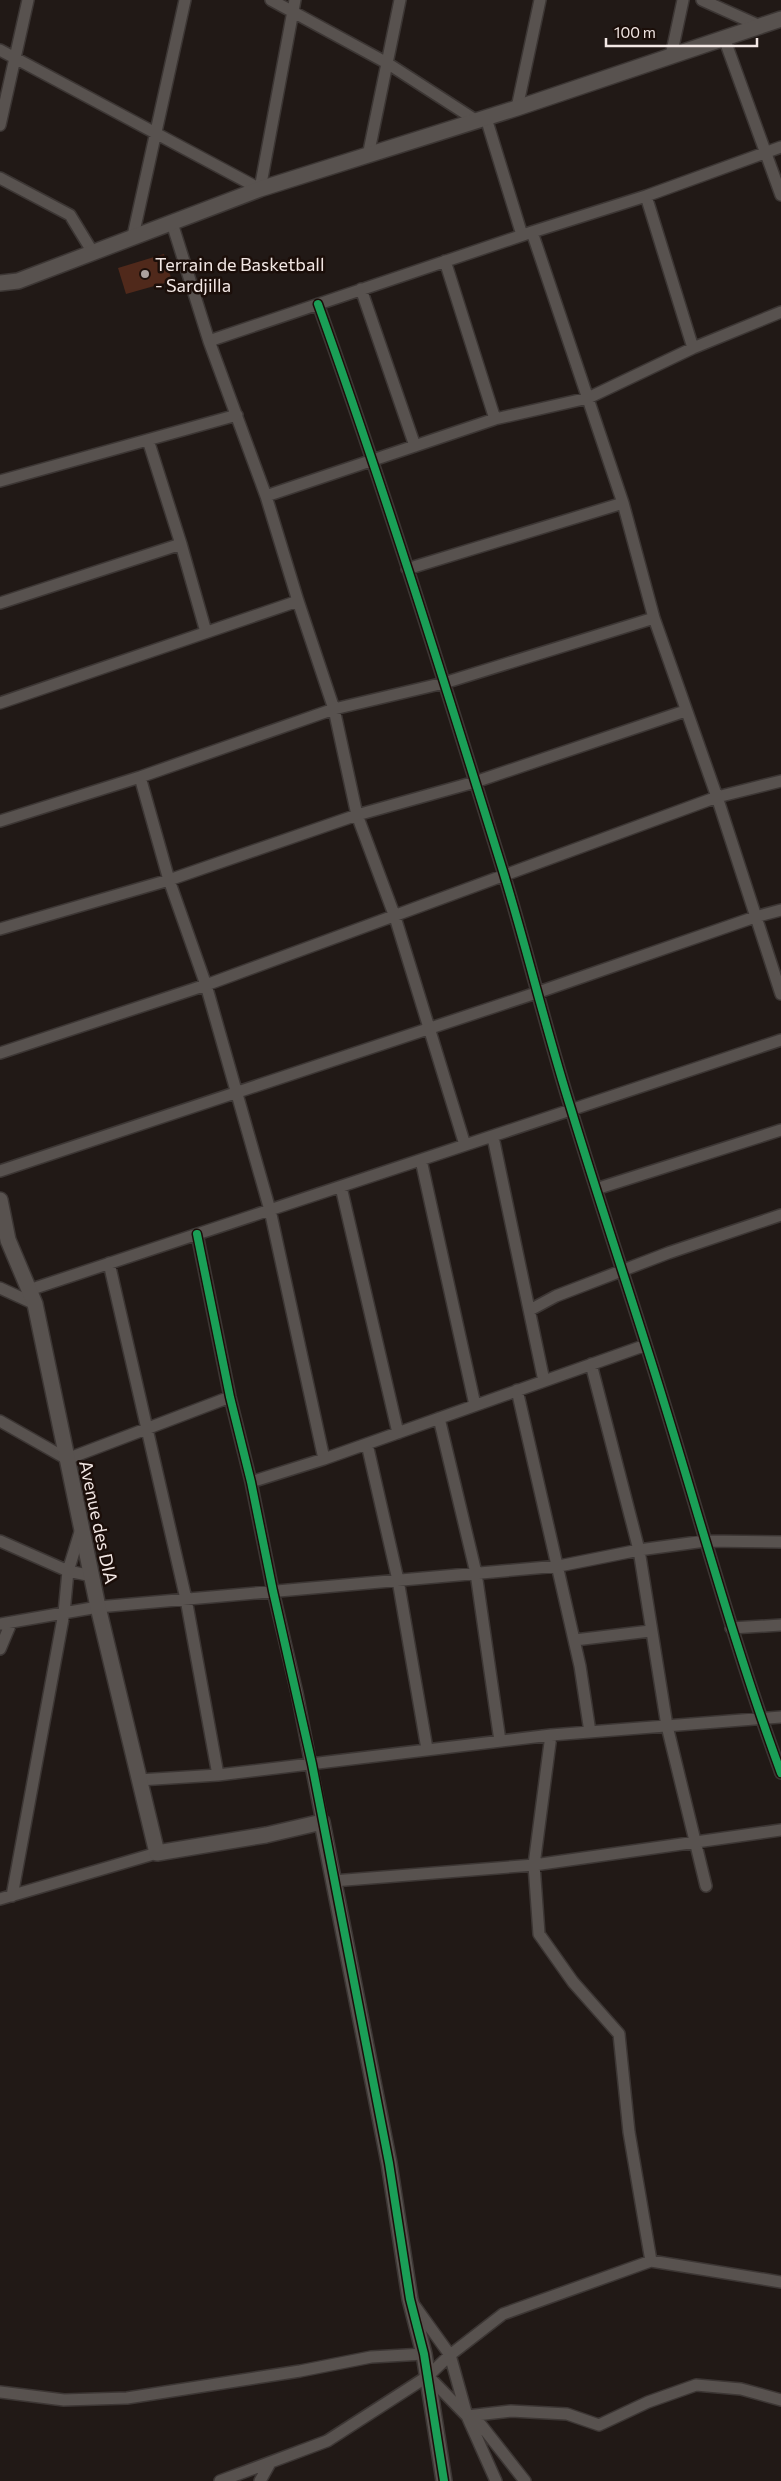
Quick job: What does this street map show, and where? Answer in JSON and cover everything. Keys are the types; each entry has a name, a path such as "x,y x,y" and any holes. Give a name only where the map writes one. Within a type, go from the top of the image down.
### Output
{"street":[{"path":"0,125 28,0"},
{"path":"133,236 157,133 184,0"},
{"path":"271,0 387,63 482,120 527,233 588,398 623,503 654,618 685,711 717,797 781,994"},
{"path":"260,189 295,0"},
{"path":"368,156 400,0"},
{"path":"517,108 540,0"},
{"path":"672,56 683,0"},
{"path":"702,0 760,26"},
{"path":"0,283 18,281 92,251 260,189 482,120 781,19"},
{"path":"724,38 781,195"},
{"path":"0,50 260,189"},
{"path":"209,340 527,233 646,196 781,147"},
{"path":"0,178 70,215 92,251"},
{"path":"646,196 693,348"},
{"path":"172,223 209,340 266,496 334,709 357,815 395,917 465,1146"},
{"path":"445,261 495,419"},
{"path":"361,289 415,446"},
{"path":"318,304 374,460 504,874 536,993 646,1345 731,1628 781,1773"},
{"path":"266,496 495,419 588,398 693,348 781,312"},
{"path":"0,481 237,415"},
{"path":"148,440 181,544 206,632"},
{"path":"407,569 623,503"},
{"path":"0,603 181,544"},
{"path":"0,703 298,601"},
{"path":"0,821 140,777 334,709 444,683 654,618"},
{"path":"0,929 170,880 357,815 474,782 685,711"},
{"path":"140,777 170,880 206,985 235,1093 270,1210 324,1459"},
{"path":"0,1053 206,985 717,797 781,781"},
{"path":"0,1171 428,1030 755,917 781,910"},
{"path":"0,1288 32,1297 109,1263 781,1040"},
{"path":"596,1190 781,1130"},
{"path":"493,1137 544,1381"},
{"path":"420,1160 475,1405"},
{"path":"341,1187 398,1432"},
{"name":"Avenue des DIA","path":"0,1200 4,1245 32,1297 98,1608 157,1853"},
{"path":"530,1310 556,1296 622,1271 781,1215"},
{"path":"197,1234 230,1397 251,1482 273,1591 312,1764 389,2164 410,2299 424,2354 438,2458 444,2481"},
{"path":"109,1263 186,1599 218,1775"},
{"path":"251,1482 324,1459 646,1345"},
{"path":"592,1364 639,1550 650,1632 667,1726 706,1886"},
{"path":"517,1390 575,1640 590,1732"},
{"path":"0,1421 67,1459 230,1397"},
{"path":"438,1418 476,1573 500,1741"},
{"path":"366,1444 398,1580 427,1749"},
{"path":"12,1896 64,1614 68,1570 81,1527"},
{"path":"0,1541 68,1570 92,1576"},
{"path":"0,1649 6,1624 98,1608 559,1566 639,1550 705,1542 781,1542"},
{"path":"731,1628 781,1625"},
{"path":"575,1640 650,1632"},
{"path":"139,1780 218,1775 551,1735 781,1718"},
{"path":"551,1735 534,1865 539,1934 573,1982 619,2034 629,2132 651,2261"},
{"path":"0,1900 157,1853 266,1835 322,1822"},
{"path":"333,1881 534,1865 781,1830"},
{"path":"220,2481 327,2441 428,2376 450,2355 503,2314 651,2261 781,2282"},
{"path":"410,2299 450,2355 468,2416 496,2481"},
{"path":"0,2392 64,2400 127,2398 300,2371 370,2357 424,2354"},
{"path":"428,2376 468,2416 481,2424 525,2481"},
{"path":"468,2416 511,2411 567,2414 599,2425 648,2402 696,2385 742,2389 781,2400"},
{"path":"260,2481 270,2463"}],"shaded area":[{"name":"Terrain de Basketball - Sardjilla","path":"164,254 172,281 126,294 118,268"}],"cycle path":[{"path":"318,304 390,515 459,729 512,900 580,1139 663,1399 744,1667 781,1773"},
{"path":"197,1234 230,1397 251,1482 273,1591 312,1764 389,2163 410,2299 424,2354 444,2481"}],"place":[{"name":"Terrain de Basketball - Sardjilla","path":"145,274"}]}
